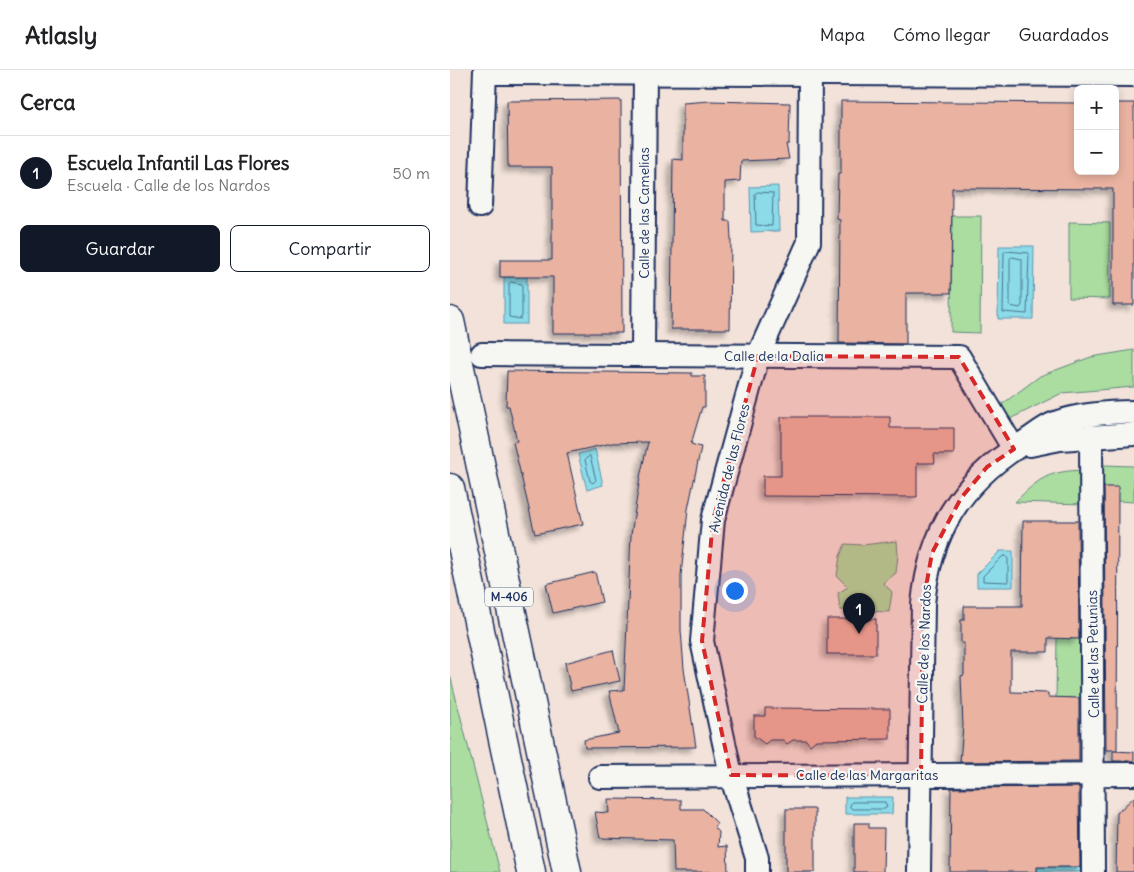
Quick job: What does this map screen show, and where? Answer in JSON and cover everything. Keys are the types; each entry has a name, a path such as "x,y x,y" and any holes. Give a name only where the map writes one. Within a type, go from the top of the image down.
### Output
{"highway":[{"name":"M-406","path":"450,321 567,872"},
{"name":"M-406","path":"450,488 531,872"}],"street":[{"name":"Calle de las Camelias","path":"643,355 645,71"},
{"path":"480,206 485,72 810,71 1134,75"},
{"name":"Avenida de las Flores","path":"757,872 757,858 731,775 702,641 713,520 758,356 809,242 810,71"},
{"name":"Calle de la Dalia","path":"482,354 958,357 1014,449"},
{"name":"Calle de los Nardos","path":"919,872 923,604 926,578 932,553 945,523 961,498 987,468 1054,423 1092,414 1134,412"},
{"name":"Calle de los Nardos","path":"1014,449 1060,439 1134,434"},
{"name":"Calle de las Petunias","path":"1091,436 1093,872"},
{"name":"Calle de las Margaritas","path":"600,776 1134,774"}],"highlighted area":[{"path":"758,356 959,357 1014,449 987,467 961,498 932,553 923,604 921,776 731,775 702,641 713,520"}],"green space":[{"path":"952,216 981,216 980,333 951,332"},
{"path":"1069,222 1110,223 1110,299 1069,298"},
{"path":"1134,350 1134,387 1062,393 1006,421 1001,405 1040,376 1091,357"},
{"path":"1103,465 1134,466 1134,502 1101,500"},
{"path":"1085,470 1084,504 1015,502 1031,487 1046,477 1062,472"},
{"path":"897,541 896,573 883,583 892,592 889,612 840,610 838,593 848,587 837,576 840,556 845,544 862,545"},
{"path":"1057,638 1087,639 1087,698 1056,698"},
{"path":"450,675 500,872 450,872"}],"water":[{"path":"778,186 779,231 751,232 750,187"},
{"path":"999,246 1034,246 1033,319 998,319"},
{"path":"504,277 527,277 527,324 504,324"},
{"path":"595,449 603,485 587,490 578,454"},
{"path":"1000,551 1013,551 1013,587 977,587 977,574"},
{"path":"845,797 893,797 892,814 845,814"},
{"path":"1037,867 1081,867 1081,872 1037,872"}],"building":[{"path":"621,100 622,333 553,333 553,277 500,277 500,260 552,260 552,167 508,167 507,101"},
{"path":"710,101 790,103 789,144 786,144 789,159 741,161 740,181 725,182 725,221 730,221 731,239 730,329 671,329 673,159 683,160 683,103"},
{"path":"841,101 1074,103 1074,175 1119,175 1119,103 1134,103 1134,305 1113,305 1113,189 952,188 951,293 906,293 906,344 839,343 840,220 837,219 838,174 841,174"},
{"path":"507,371 692,373 692,376 705,376 705,407 702,407 691,444 701,447 688,509 681,575 681,630 684,669 696,747 585,748 584,740 619,733 609,691 624,690 631,535 640,477 648,442 612,443 567,453 583,524 535,534 513,442 517,441 509,406 506,406"},
{"path":"781,417 890,417 890,428 954,428 954,454 934,454 935,463 917,463 917,497 763,496 763,476 781,476"},
{"path":"1104,487 1118,487 1117,750 1106,750"},
{"path":"1023,521 1078,521 1079,639 1048,638 1048,652 1011,652 1011,692 1048,693 1048,697 1079,698 1079,761 960,762 963,726 961,676 964,675 964,643 961,643 961,620 964,620 964,606 1022,606"},
{"path":"595,572 602,602 553,613 546,584"},
{"path":"827,619 876,619 876,654 827,654"},
{"path":"613,650 620,681 571,691 565,663"},
{"path":"765,708 890,709 890,739 816,740 810,745 806,740 793,740 787,744 783,740 770,740 765,744 754,736 754,716 765,716"},
{"path":"1113,751 1134,752 1134,761 1113,761"},
{"path":"1079,787 1080,867 1037,867 1037,872 950,872 951,788"},
{"path":"1134,797 1134,872 1116,872 1117,813"},
{"path":"608,799 681,800 681,809 703,809 717,823 714,827 719,832 718,847 727,846 728,872 674,872 673,840 600,838 595,812 609,813"},
{"path":"786,809 815,809 815,872 786,872"},
{"path":"854,823 869,823 869,828 884,828 883,872 854,872"}],"place":[{"name":"Escuela Infantil Las Flores","path":"859,634"}]}
